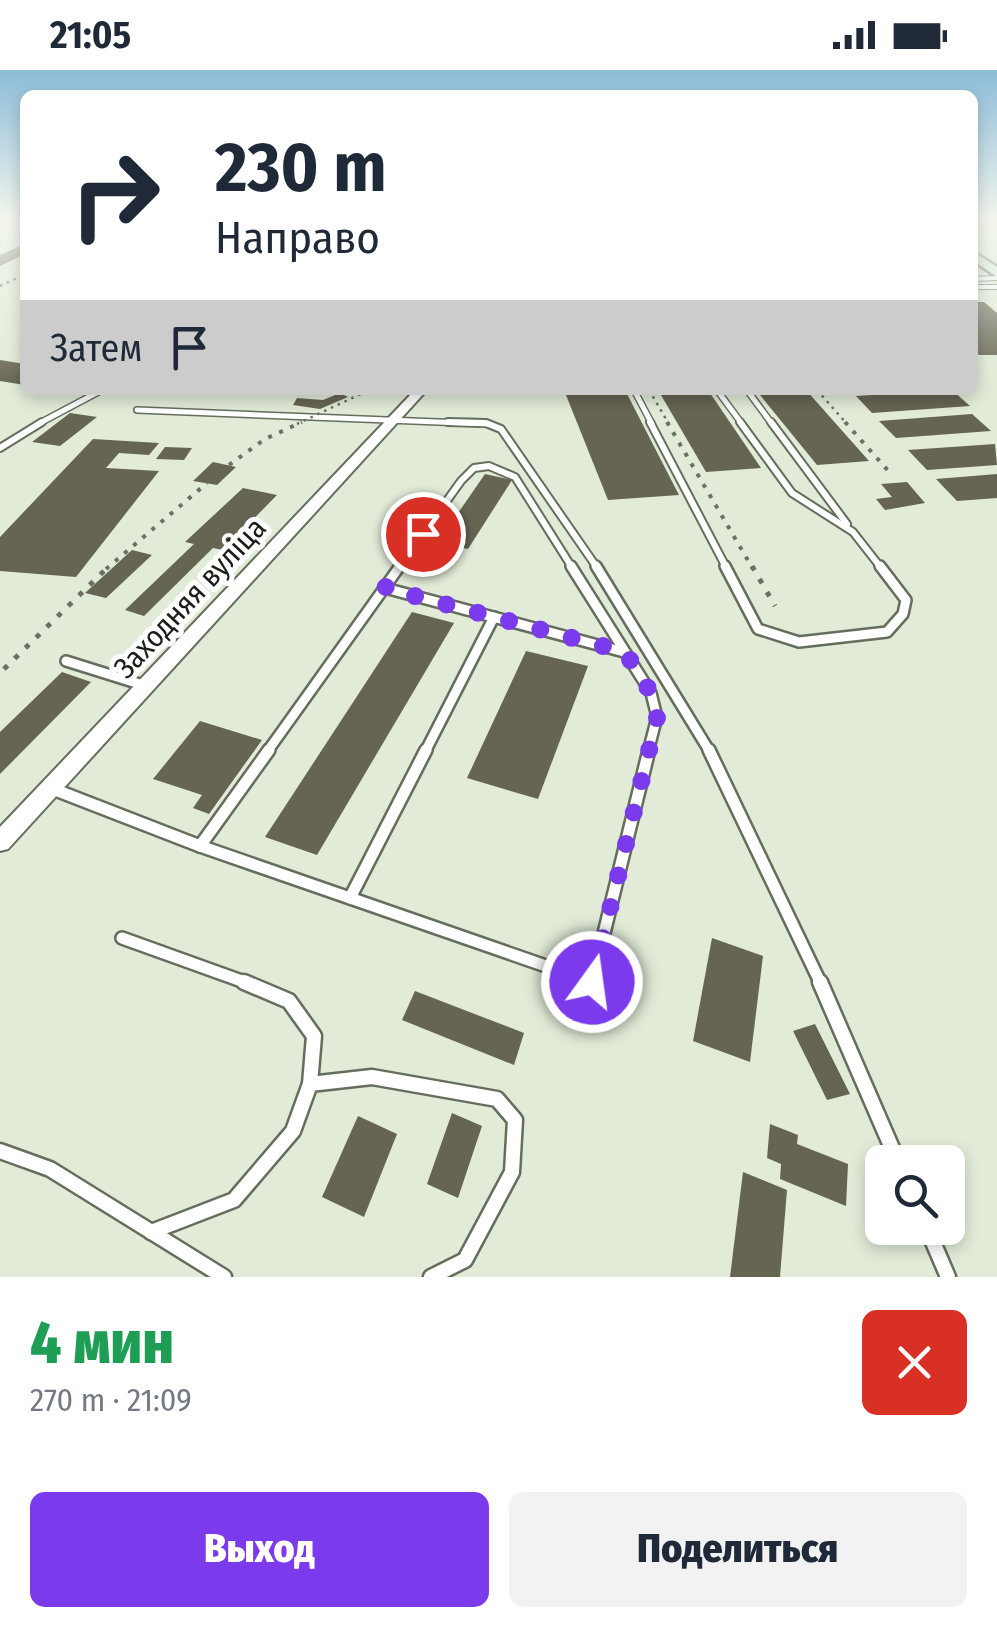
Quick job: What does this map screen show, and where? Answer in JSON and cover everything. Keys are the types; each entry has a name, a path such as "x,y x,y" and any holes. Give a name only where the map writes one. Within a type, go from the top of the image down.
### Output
{"street":[{"name":"Заходняя вуліца","path":"0,842 416,395"}],"lane":[{"path":"0,448 92,395"},
{"path":"637,395 758,629 800,642 887,632 904,614 906,600 751,395"},
{"path":"720,395 792,492 853,532"},
{"path":"137,410 494,424 608,583 710,752 778,890 890,1145"},
{"path":"51,788 200,846 592,982 657,718 651,693 514,476 490,466 474,468 461,481 200,846"},
{"path":"385,588 625,652"},
{"path":"350,898 494,617"},
{"path":"66,662 146,686"},
{"path":"122,938 212,968 289,1001 314,1036 310,1084 293,1131 234,1200 152,1232"},
{"path":"310,1084 372,1077 497,1099 514,1120 512,1172 465,1260 431,1277"},
{"path":"0,1151 50,1169 224,1277"},
{"path":"934,1245 948,1277"}],"building":[{"path":"978,302 984,302 997,313 997,355 979,355"},
{"path":"0,360 20,363 20,384 0,381"},
{"path":"335,395 348,397 320,409 293,405 297,398 323,400"},
{"path":"566,395 628,395 679,495 608,500"},
{"path":"661,395 711,395 761,468 706,472"},
{"path":"760,395 810,395 869,461 817,465"},
{"path":"958,395 970,406 872,413 856,396"},
{"path":"70,413 97,417 60,446 32,442"},
{"path":"972,414 991,431 896,438 879,421"},
{"path":"93,439 159,443 149,455 119,453 106,468 159,471 76,577 0,571 0,537"},
{"path":"995,444 997,465 927,470 908,450"},
{"path":"165,447 192,448 184,460 156,459"},
{"path":"213,462 236,467 217,485 193,481"},
{"path":"485,474 512,480 468,549 438,542"},
{"path":"997,474 997,498 957,501 936,479"},
{"path":"907,482 925,503 885,510 876,499 892,497 881,484"},
{"path":"243,488 277,495 223,550 213,548 144,616 125,610 194,544 185,542"},
{"path":"132,550 152,555 106,598 85,593"},
{"path":"412,612 454,623 317,855 265,837"},
{"path":"526,651 588,666 538,799 467,778"},
{"path":"62,672 91,682 0,774 0,732"},
{"path":"200,721 262,740 209,814 193,808 202,795 153,779"},
{"path":"712,938 763,956 750,1062 693,1041"},
{"path":"415,991 524,1033 514,1065 402,1020"},
{"path":"815,1024 850,1094 827,1100 793,1031"},
{"path":"452,1113 482,1126 458,1198 427,1184"},
{"path":"358,1116 397,1134 364,1217 322,1197"},
{"path":"770,1124 798,1135 797,1144 848,1164 846,1206 780,1179 781,1164 767,1158"},
{"path":"743,1172 787,1190 780,1277 730,1277"}],"railway":[{"path":"0,286 20,276"},
{"path":"297,424 358,395"},
{"path":"652,395 669,424"},
{"path":"821,395 847,424"},
{"path":"229,465 265,439 302,422"},
{"path":"667,422 753,569"},
{"path":"845,422 891,474"},
{"path":"106,569 207,483"},
{"path":"4,669 109,566"},
{"path":"752,566 775,606"}],"route":[{"path":"423,534 385,588 625,652 651,693 657,718 592,982"}]}
